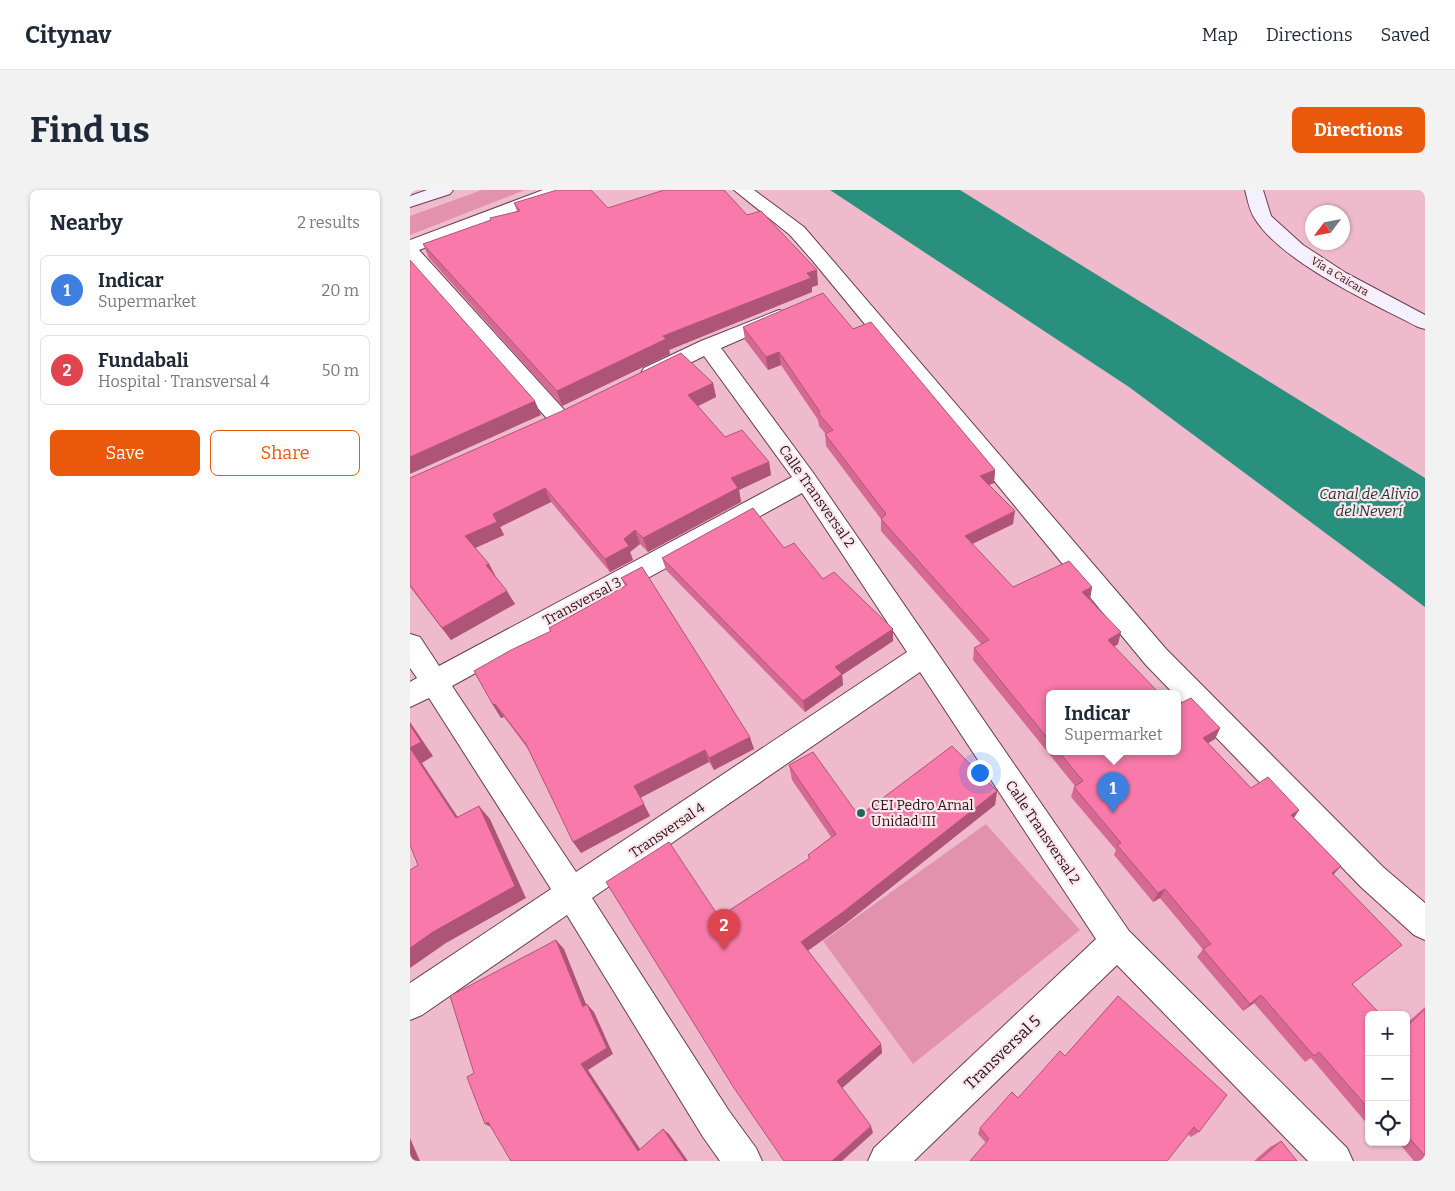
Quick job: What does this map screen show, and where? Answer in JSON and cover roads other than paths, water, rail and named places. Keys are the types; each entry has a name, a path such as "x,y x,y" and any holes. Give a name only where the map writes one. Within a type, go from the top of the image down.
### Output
{"street":[{"path":"410,202 444,190"},
{"path":"410,247 559,190"},
{"path":"743,190 797,231 835,292 915,369 1156,657 1372,877 1425,924"},
{"name":"Vía a Caicara","path":"1254,190 1263,218 1290,245 1368,292 1425,323"},
{"path":"410,252 559,418"},
{"path":"638,380 708,346 799,307"},
{"name":"Calle Transversal 2","path":"708,346 806,480 1117,942 1334,1161"},
{"name":"Transversal 3","path":"422,688 806,480"},
{"path":"410,645 422,688 572,894 716,1124 743,1161"},
{"name":"Transversal 4","path":"410,1003 924,655"},
{"name":"Transversal 5","path":"887,1161 1117,942"}],"water":[{"name":"Canal de Alivio del Neverí","path":"830,190 960,190 1425,478 1425,607 1129,387"}],"place":[{"name":"CEI Pedro Arnal Unidad III","path":"861,813"},
{"name":"Indicar","path":"1113,813"},
{"name":"Fundabali","path":"724,950"}]}
